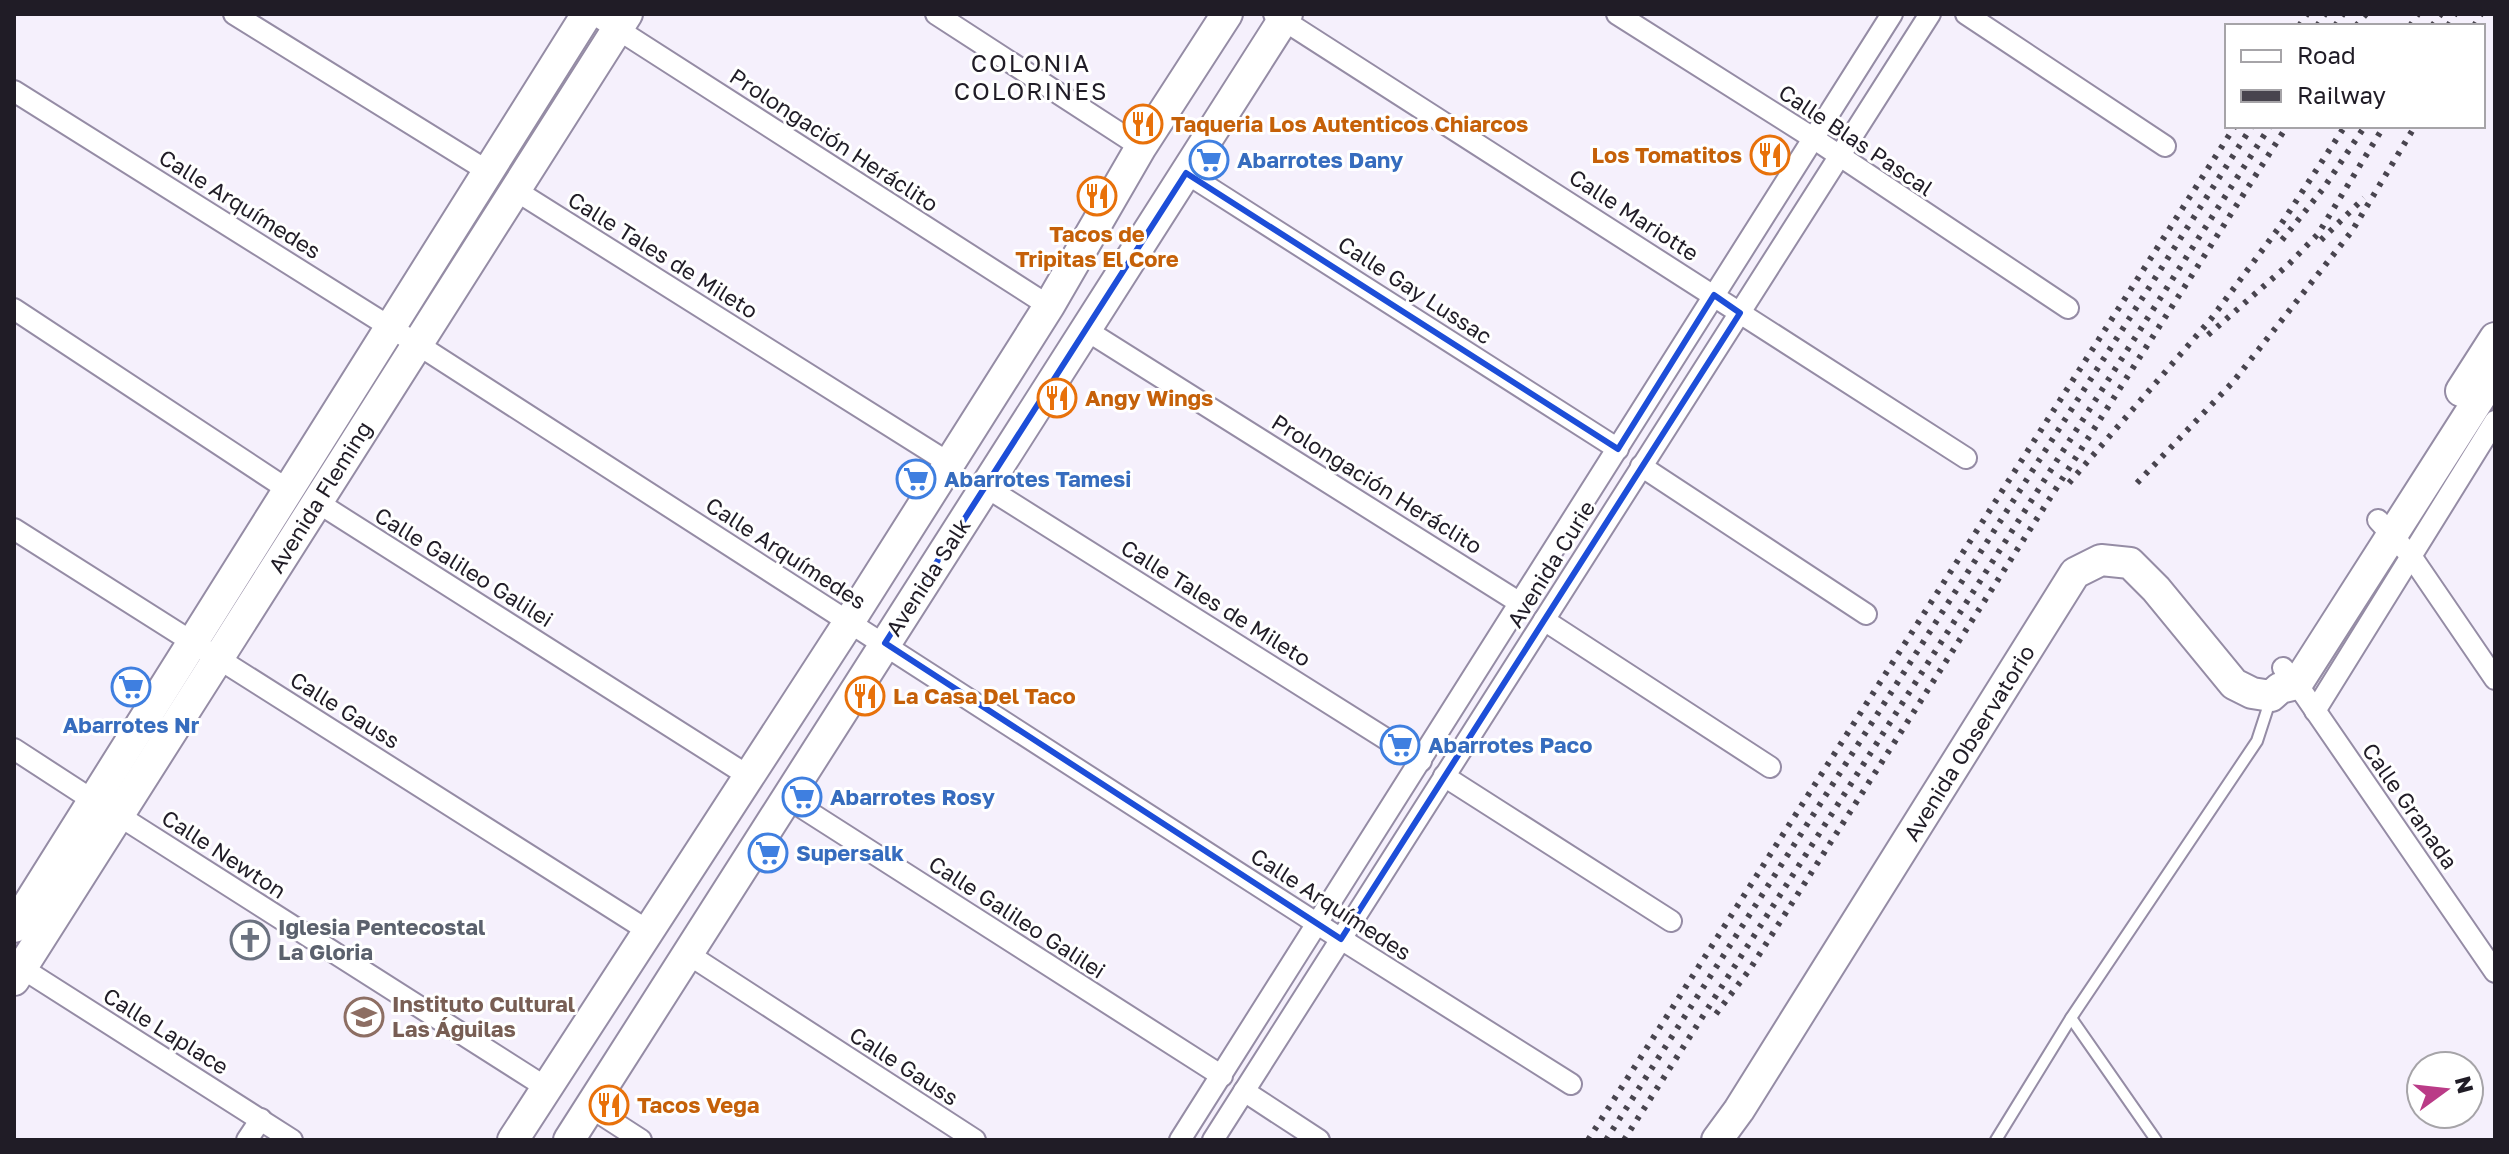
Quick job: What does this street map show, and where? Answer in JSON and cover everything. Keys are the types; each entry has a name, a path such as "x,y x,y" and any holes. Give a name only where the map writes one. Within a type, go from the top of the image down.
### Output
{"street":[{"path":"234,14 489,172"},
{"name":"Avenida Fleming","path":"304,496 392,328 587,14"},
{"path":"936,14 1141,147"},
{"name":"Avenida Salk","path":"513,1140 849,622 1049,306 1141,147 1227,14"},
{"name":"Calle Blas Pascal","path":"1617,14 1813,138 2068,308"},
{"name":"Avenida Curie","path":"1180,1140 1892,14"},
{"name":"Avenida Curie","path":"1213,1140 1930,14"},
{"path":"1966,14 2165,146"},
{"name":"Avenida Salk","path":"569,1140 1186,173 1281,16"},
{"name":"Calle Mariotte","path":"1281,16 1966,458"},
{"name":"Avenida Fleming","path":"17,970 106,808 304,496 417,344 515,190 613,19"},
{"name":"Prolongación Heráclito","path":"613,19 1049,306"},
{"name":"Calle Arquímedes","path":"14,91 392,328 1317,924 1571,1084"},
{"name":"Calle Gay Lussac","path":"1186,173 1618,449"},
{"name":"Calle Tales de Mileto","path":"515,190 949,463"},
{"name":"Calle Galileo Galilei","path":"14,309 747,775"},
{"name":"Prolongación Heráclito","path":"1086,330 1520,603"},
{"path":"2315,711 2394,537 2490,376 2495,338"},
{"path":"2283,684 2394,537 2495,421"},
{"path":"1641,466 1866,614"},
{"name":"Calle Tales de Mileto","path":"986,487 1421,761"},
{"name":"Calle Gauss","path":"14,529 650,932"},
{"path":"2394,537 2495,679"},
{"name":"Avenida Observatorio","path":"1717,1140 1739,1110 2075,573 2101,560 2130,563 2156,589 2234,684 2252,693 2283,684"},
{"path":"1544,620 1770,767"},
{"name":"Calle Granada","path":"2283,684 2315,711 2495,972"},
{"name":"Calle Newton","path":"14,749 547,1088"},
{"path":"1444,776 1671,921"},
{"name":"Calle Galileo Galilei","path":"787,798 1222,1076"},
{"name":"Avenida Fleming","path":"14,927 106,808"},
{"name":"Calle Gauss","path":"688,954 975,1140"},
{"name":"Calle Laplace","path":"17,970 292,1140"},
{"path":"1244,1091 1319,1140"},
{"path":"590,1107 641,1140"},
{"path":"247,1140 261,1119"}],"lane":[{"path":"1996,1140 2071,1018 2257,741 2283,684"},
{"path":"2071,1018 2156,1140"}],"highlighted area":[{"path":"1186,173 1618,449 1714,295 1740,313 1341,939 885,643"}],"railway":[{"path":"2300,24 2307,14"},
{"path":"2318,24 2325,14"},
{"path":"2336,24 2343,14"},
{"path":"2358,24 2366,14"},
{"path":"2411,24 2418,14"},
{"path":"2434,24 2441,14"},
{"path":"2449,24 2455,14"},
{"path":"2475,24 2481,14"},
{"path":"1588,1140 2234,128"},
{"path":"1606,1140 2251,128"},
{"path":"1624,1140 2269,128"},
{"path":"1716,1014 1750,969 2286,128"},
{"path":"2069,483 2211,319 2278,229 2344,128"},
{"path":"2282,240 2323,189 2364,128"},
{"path":"2208,335 2289,264 2318,234 2383,128"},
{"path":"2137,483 2233,382 2352,231 2414,128"},
{"path":"2321,240 2364,198"}],"place":[{"name":"Taqueria Los Autenticos Chiarcos","path":"1143,124"},
{"name":"Los Tomatitos","path":"1770,155"},
{"name":"Abarrotes Dany","path":"1209,160"},
{"name":"Tacos de Tripitas El Core","path":"1097,196"},
{"name":"Angy Wings","path":"1057,398"},
{"name":"Abarrotes Tamesi","path":"916,479"},
{"name":"Abarrotes Nr","path":"131,687"},
{"name":"La Casa Del Taco","path":"865,696"},
{"name":"Abarrotes Paco","path":"1400,745"},
{"name":"Abarrotes Rosy","path":"802,797"},
{"name":"Supersalk","path":"768,853"},
{"name":"Iglesia Pentecostal La Gloria","path":"250,940"},
{"name":"Instituto Cultural Las Águilas","path":"364,1017"},
{"name":"Tacos Vega","path":"609,1105"}],"district":[{"name":"COLONIA COLORINES","path":"1031,78"}]}
